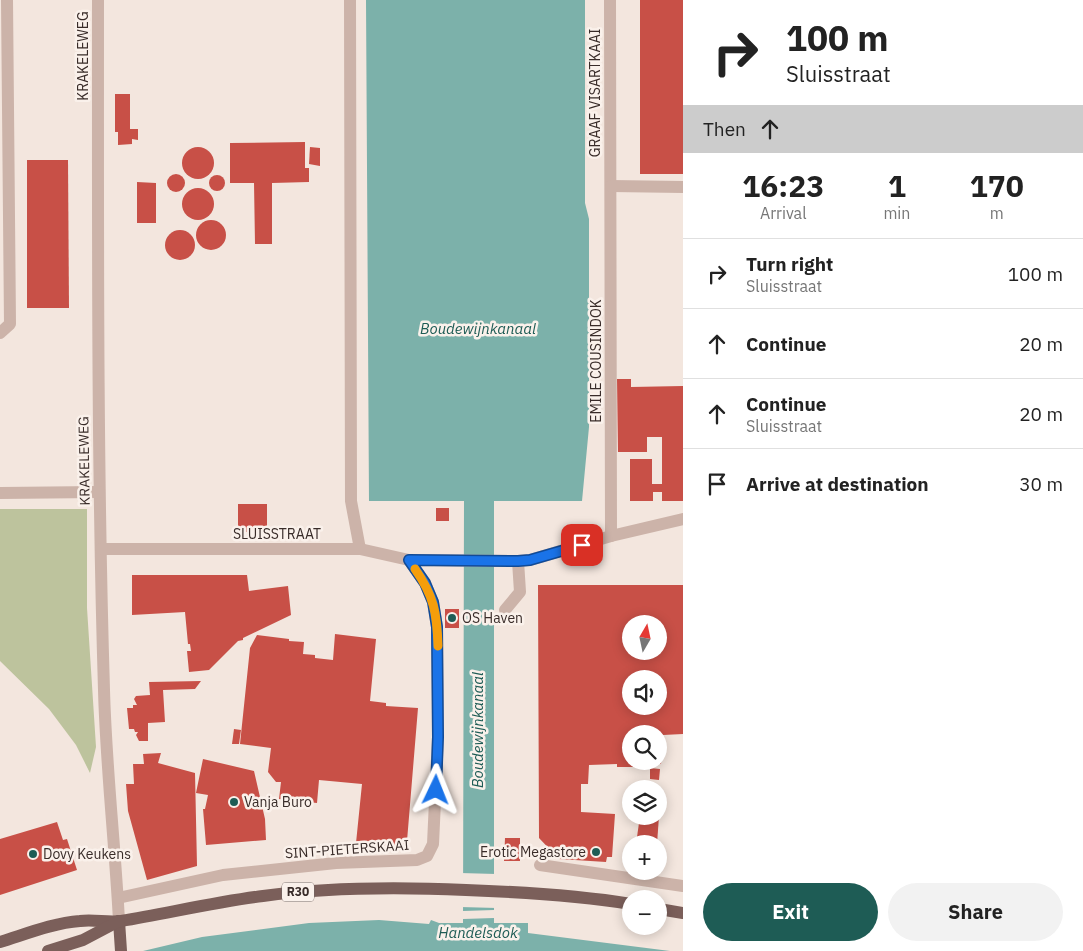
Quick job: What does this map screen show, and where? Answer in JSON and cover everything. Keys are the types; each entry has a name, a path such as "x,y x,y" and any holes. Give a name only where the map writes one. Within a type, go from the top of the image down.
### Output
{"main road":[{"name":"R30","path":"0,942 44,928 78,921 119,921 291,892 397,888 525,892 589,897 622,902"},
{"path":"667,910 683,913"},
{"name":"R30","path":"48,951 82,940 119,921"},
{"path":"119,921 121,951"}],"street":[{"path":"0,333 10,324 7,0"},
{"name":"KRAKELEWEG","path":"98,0 99,492 104,702 108,783 119,921"},
{"path":"350,0 351,501 360,549"},
{"name":"GRAAF VISARTKAAI","path":"610,0 611,186"},
{"path":"611,186 683,187"},
{"name":"EMILE COUSINDOK","path":"611,186 611,536"},
{"path":"0,493 99,492"},
{"path":"505,610 520,592 512,561 530,560 611,536 683,519"},
{"name":"SLUISSTRAAT","path":"101,549 360,549 409,560 512,561"},
{"name":"SINT-PIETERSKAAI","path":"118,898 223,874 336,863 417,860 427,856 433,844 438,737 437,627 433,602 425,583 409,560"},
{"path":"540,865 683,886"}],"green space":[{"path":"0,509 87,509 87,608 96,747 90,773 76,745 49,709 0,661"}],"water":[{"name":"Boudewijnkanaal","path":"366,0 585,0 585,203 589,219 589,427 582,501 494,501 494,923 528,923 528,933 670,951 143,951 202,937 309,923 379,920 429,924 431,920 439,923 463,923 464,501 369,501"}],"pier":[{"path":"460,873 496,874 497,908 460,907"},
{"path":"494,910 494,918 463,919 463,911"}],"building":[{"path":"640,0 683,0 683,174 640,174"},
{"path":"115,94 130,94 130,129 138,129 138,140 132,139 132,144 118,145 118,132 115,132"},
{"path":"305,142 305,168 309,168 309,182 272,183 272,244 255,244 254,183 230,183 230,143"},
{"path":"198,147 204,148 209,152 213,157 213,169 209,174 204,178 198,179 192,178 187,174 183,169 182,163 183,157 187,152 192,148"},
{"path":"310,147 320,148 320,166 309,164"},
{"path":"27,160 68,160 69,308 27,308"},
{"path":"172,174 180,174 185,179 183,190 172,192 167,187 167,179"},
{"path":"217,175 223,177 225,183 223,189 217,191 211,189 209,183 211,177"},
{"path":"137,182 156,183 156,223 137,223"},
{"path":"198,188 209,193 214,204 209,215 198,220 187,215 182,204 187,193"},
{"path":"211,220 221,225 226,235 221,245 211,250 201,245 196,235 201,225"},
{"path":"180,230 190,235 195,245 190,255 180,260 170,255 165,245 170,235"},
{"path":"617,379 631,379 631,387 683,386 683,501 662,501 662,492 653,492 653,501 630,501 630,459 652,459 652,484 662,484 662,437 647,437 647,452 618,452"},
{"path":"238,504 267,504 267,532 238,532"},
{"path":"436,508 449,508 449,521 436,521"},
{"path":"132,575 247,575 249,591 288,586 291,615 238,641 209,670 189,672 187,651 191,651 190,644 188,644 185,612 132,615"},
{"path":"538,585 683,585 683,734 667,735 667,725 622,725 622,767 617,767 617,764 589,765 588,784 581,784 581,812 615,814 612,857 607,857 606,862 559,859 539,838"},
{"name":"OS Haven","path":"445,609 459,609 459,628 445,628"},
{"path":"335,634 376,639 370,701 386,703 386,706 418,708 407,841 400,847 356,843 362,784 319,780 317,803 279,799 281,782 276,782 268,772 271,748 240,744 250,648 257,635 304,642 303,654 315,655 315,658 333,660"},
{"path":"201,681 195,689 163,690 165,722 148,723 148,741 139,741 136,735 138,732 135,732 134,729 129,729 127,708 133,708 133,705 137,705 134,699 136,696 150,695 149,682"},
{"path":"234,729 241,730 239,744 232,744"},
{"path":"161,753 158,763 195,773 197,866 147,880 128,811 126,784 134,784 133,764 144,764 143,754"},
{"name":"Vanja Buro","path":"203,759 254,771 265,819 266,840 206,845 203,809 205,809 208,795 196,793"},
{"path":"650,770 660,770 659,780 650,779"},
{"name":"Dovy Keukens","path":"57,822 63,840 67,839 77,870 0,895 0,839"},
{"path":"639,825 658,825 658,835 637,835"},
{"path":"505,838 520,838 520,861 504,861"}],"slow traffic":[{"path":"415,569 425,583 433,602 438,646"}],"place":[{"name":"OS Haven","path":"452,618"},
{"name":"Vanja Buro","path":"234,802"},
{"name":"Erotic Megastore","path":"596,852"},
{"name":"Dovy Keukens","path":"33,854"}],"route":[{"path":"436,790 438,737 437,627 433,602 425,583 409,560 530,560 582,545"}],"water label":[{"name":"Handelsdok","path":"478,933"}]}
